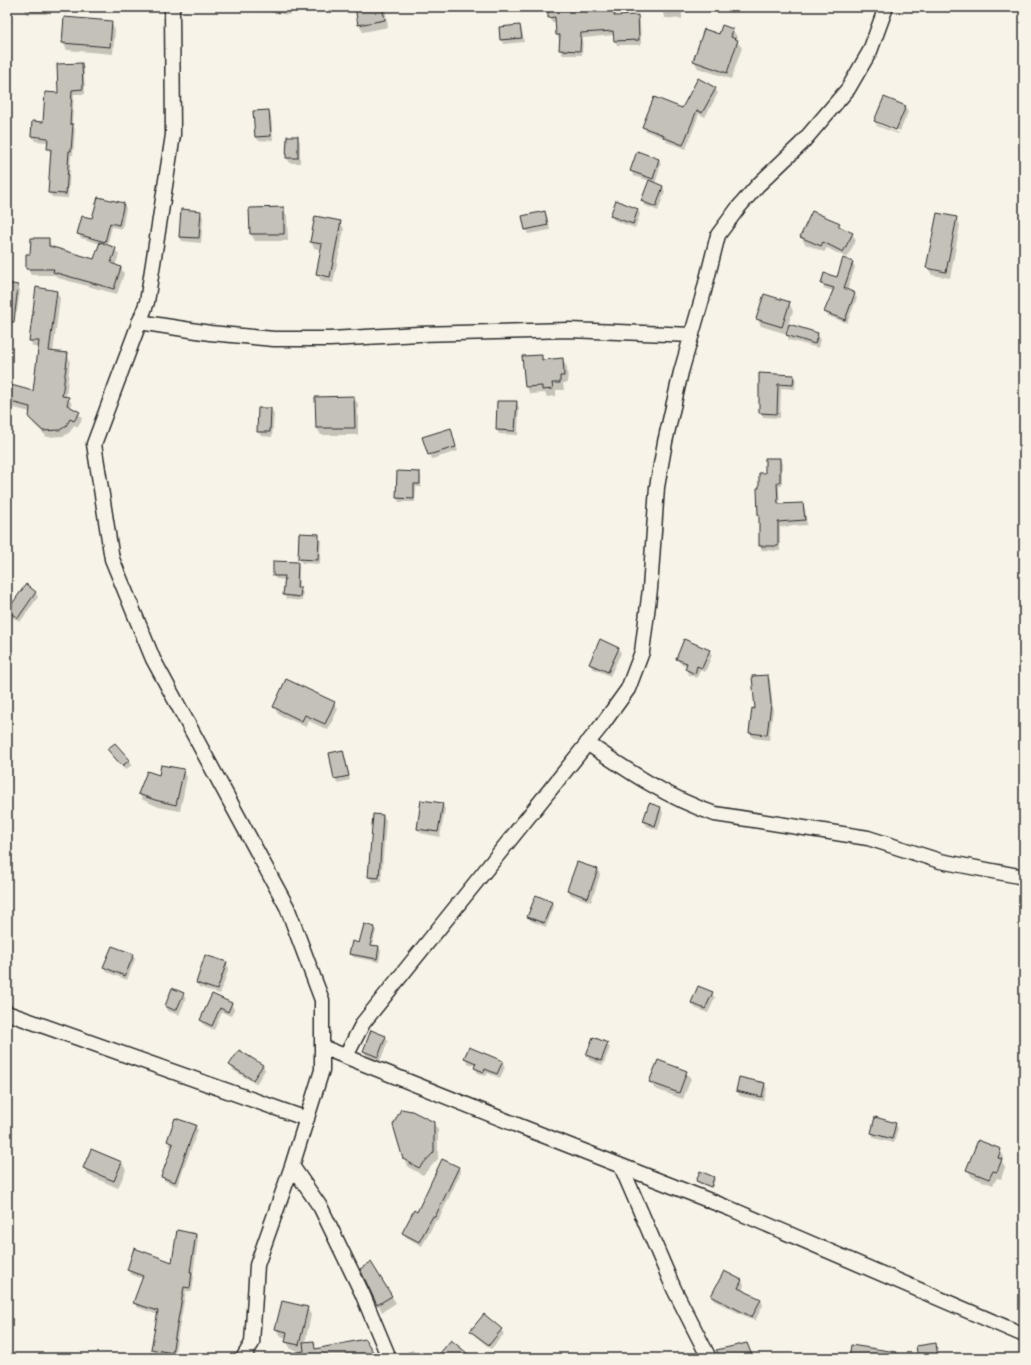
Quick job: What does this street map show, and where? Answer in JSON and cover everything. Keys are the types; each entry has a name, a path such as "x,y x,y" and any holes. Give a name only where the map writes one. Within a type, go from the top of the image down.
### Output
{"street":[{"path":"172,7 172,135 147,302 94,444 112,559 153,659 287,908 322,1000 322,1070 292,1166 257,1265 252,1343 243,1358"},
{"path":"346,1056 363,1023 587,743 628,689 642,652 650,589 657,487 667,434 681,372 718,235 738,208 758,185 801,144 848,89 870,51 886,7"},
{"path":"139,322 210,333 274,339 330,339 419,334 569,330 692,335"},
{"path":"587,743 653,786 692,806 714,814 868,838 940,861 1024,877"},
{"path":"7,1013 307,1119"},
{"path":"322,1047 731,1209 1024,1335"},
{"path":"292,1166 321,1208 362,1293 389,1358"},
{"path":"621,1166 674,1289 709,1358"}],"building":[{"path":"355,7 382,7 385,20 358,25"},
{"path":"548,7 615,7 614,16 638,15 639,40 614,41 613,31 581,33 580,51 559,50 560,35 556,35 555,17 548,18"},
{"path":"64,17 112,21 110,47 62,43"},
{"path":"520,25 522,38 500,40 499,27"},
{"path":"722,25 733,29 731,37 738,40 727,73 693,61 704,29 719,34"},
{"path":"82,63 83,89 72,90 70,124 73,124 71,151 69,151 66,194 48,193 51,149 47,149 48,138 31,136 32,121 43,122 45,92 58,93 57,64"},
{"path":"698,78 716,88 702,113 697,110 683,145 663,137 664,135 642,127 654,97 682,108"},
{"path":"884,97 906,106 896,130 874,121"},
{"path":"269,110 271,136 255,137 253,111"},
{"path":"287,136 298,136 298,158 286,158"},
{"path":"637,151 659,159 653,179 630,171"},
{"path":"649,180 663,186 656,207 641,201"},
{"path":"98,197 124,203 119,225 110,223 105,242 77,234 82,216 92,218"},
{"path":"616,200 638,209 633,224 610,216"},
{"path":"284,207 284,234 250,234 249,208"},
{"path":"181,209 201,211 199,238 179,237"},
{"path":"545,211 548,225 525,230 522,216"},
{"path":"812,211 840,223 838,226 853,233 843,252 823,242 821,246 800,237"},
{"path":"937,213 957,217 946,272 926,268"},
{"path":"315,216 341,221 330,277 316,274 322,244 310,242"},
{"path":"31,238 49,238 49,246 94,259 100,242 116,248 111,263 121,267 114,289 53,272 54,269 26,269 26,254 30,254"},
{"path":"843,258 853,262 844,288 855,293 845,320 824,312 834,288 821,284 824,273 837,277"},
{"path":"7,283 18,285 14,322 7,322"},
{"path":"36,287 57,291 49,351 68,353 62,396 69,397 67,405 80,412 74,421 70,419 66,426 60,430 43,431 29,418 30,407 7,401 11,385 33,391 39,341 29,341"},
{"path":"764,294 790,302 782,327 756,319"},
{"path":"789,324 818,333 815,344 786,335"},
{"path":"542,355 542,360 563,358 564,376 560,376 560,383 552,383 553,389 542,390 542,386 525,387 522,356"},
{"path":"759,373 794,375 793,385 778,384 777,414 759,413"},
{"path":"354,396 355,428 316,428 315,397"},
{"path":"497,401 517,401 515,431 496,430"},
{"path":"258,408 271,408 270,432 257,432"},
{"path":"451,428 456,447 428,455 422,437"},
{"path":"765,458 780,458 780,482 777,482 778,504 803,503 805,520 778,522 778,546 759,546 757,488 759,488 759,473 765,473"},
{"path":"397,471 420,472 420,484 414,484 414,499 396,498"},
{"path":"299,533 319,534 318,560 298,559"},
{"path":"273,561 298,562 297,588 301,588 300,597 283,595 285,576 273,576"},
{"path":"26,584 36,592 18,618 7,611"},
{"path":"600,639 619,648 608,672 589,664"},
{"path":"684,639 710,650 702,668 697,666 695,674 685,669 687,663 676,659"},
{"path":"768,675 771,704 767,735 749,733 752,708 755,709 752,676"},
{"path":"286,679 335,702 325,724 305,715 302,721 273,707"},
{"path":"115,743 130,760 122,766 107,749"},
{"path":"343,750 349,776 334,779 329,753"},
{"path":"161,765 184,769 176,805 138,794 147,771 159,775"},
{"path":"421,800 443,803 438,832 417,829"},
{"path":"649,803 661,807 655,826 643,821"},
{"path":"373,814 383,815 379,878 368,877"},
{"path":"577,862 598,869 588,898 567,890"},
{"path":"536,895 552,902 544,923 527,917"},
{"path":"364,924 375,927 370,945 379,946 377,959 349,954 352,941 359,943"},
{"path":"112,946 134,954 125,976 103,967"},
{"path":"205,955 227,962 217,990 196,983"},
{"path":"698,986 713,992 705,1009 691,1003"},
{"path":"172,988 184,993 176,1011 165,1006"},
{"path":"212,994 232,1003 228,1012 220,1008 212,1026 200,1020"},
{"path":"371,1030 386,1036 378,1057 363,1051"},
{"path":"593,1037 608,1043 601,1061 586,1055"},
{"path":"469,1047 503,1061 497,1074 485,1069 484,1072 474,1068 476,1063 464,1058"},
{"path":"239,1050 263,1065 253,1080 229,1065"},
{"path":"658,1060 687,1071 679,1093 649,1082"},
{"path":"739,1077 765,1083 762,1097 736,1091"},
{"path":"401,1109 412,1111 434,1122 434,1152 419,1168 403,1159 393,1125"},
{"path":"875,1117 896,1123 892,1139 871,1133"},
{"path":"175,1118 196,1125 175,1182 161,1177 173,1144 167,1141"},
{"path":"978,1140 1001,1149 998,1158 1002,1159 997,1172 993,1171 989,1179 966,1170"},
{"path":"91,1149 122,1162 114,1181 83,1168"},
{"path":"442,1159 459,1167 435,1217 433,1216 419,1242 402,1233 414,1210 417,1212"},
{"path":"700,1171 714,1177 711,1187 696,1181"},
{"path":"177,1230 196,1234 190,1272 192,1272 190,1288 184,1287 172,1353 151,1349 158,1311 133,1303 143,1276 127,1270 134,1248 172,1262"},
{"path":"371,1262 392,1296 377,1305 360,1269"},
{"path":"724,1271 742,1280 738,1288 761,1299 752,1317 711,1296"},
{"path":"282,1301 308,1307 299,1345 285,1342 287,1332 275,1329"},
{"path":"484,1314 502,1329 489,1345 470,1331"},
{"path":"365,1339 377,1358 292,1358 292,1353 304,1351 303,1342 314,1341 315,1349"},
{"path":"451,1340 473,1358 436,1358"},
{"path":"747,1343 753,1358 721,1358 716,1350"},
{"path":"936,1343 938,1358 918,1358 916,1346"},
{"path":"851,1345 896,1352 895,1358 849,1358"}]}
